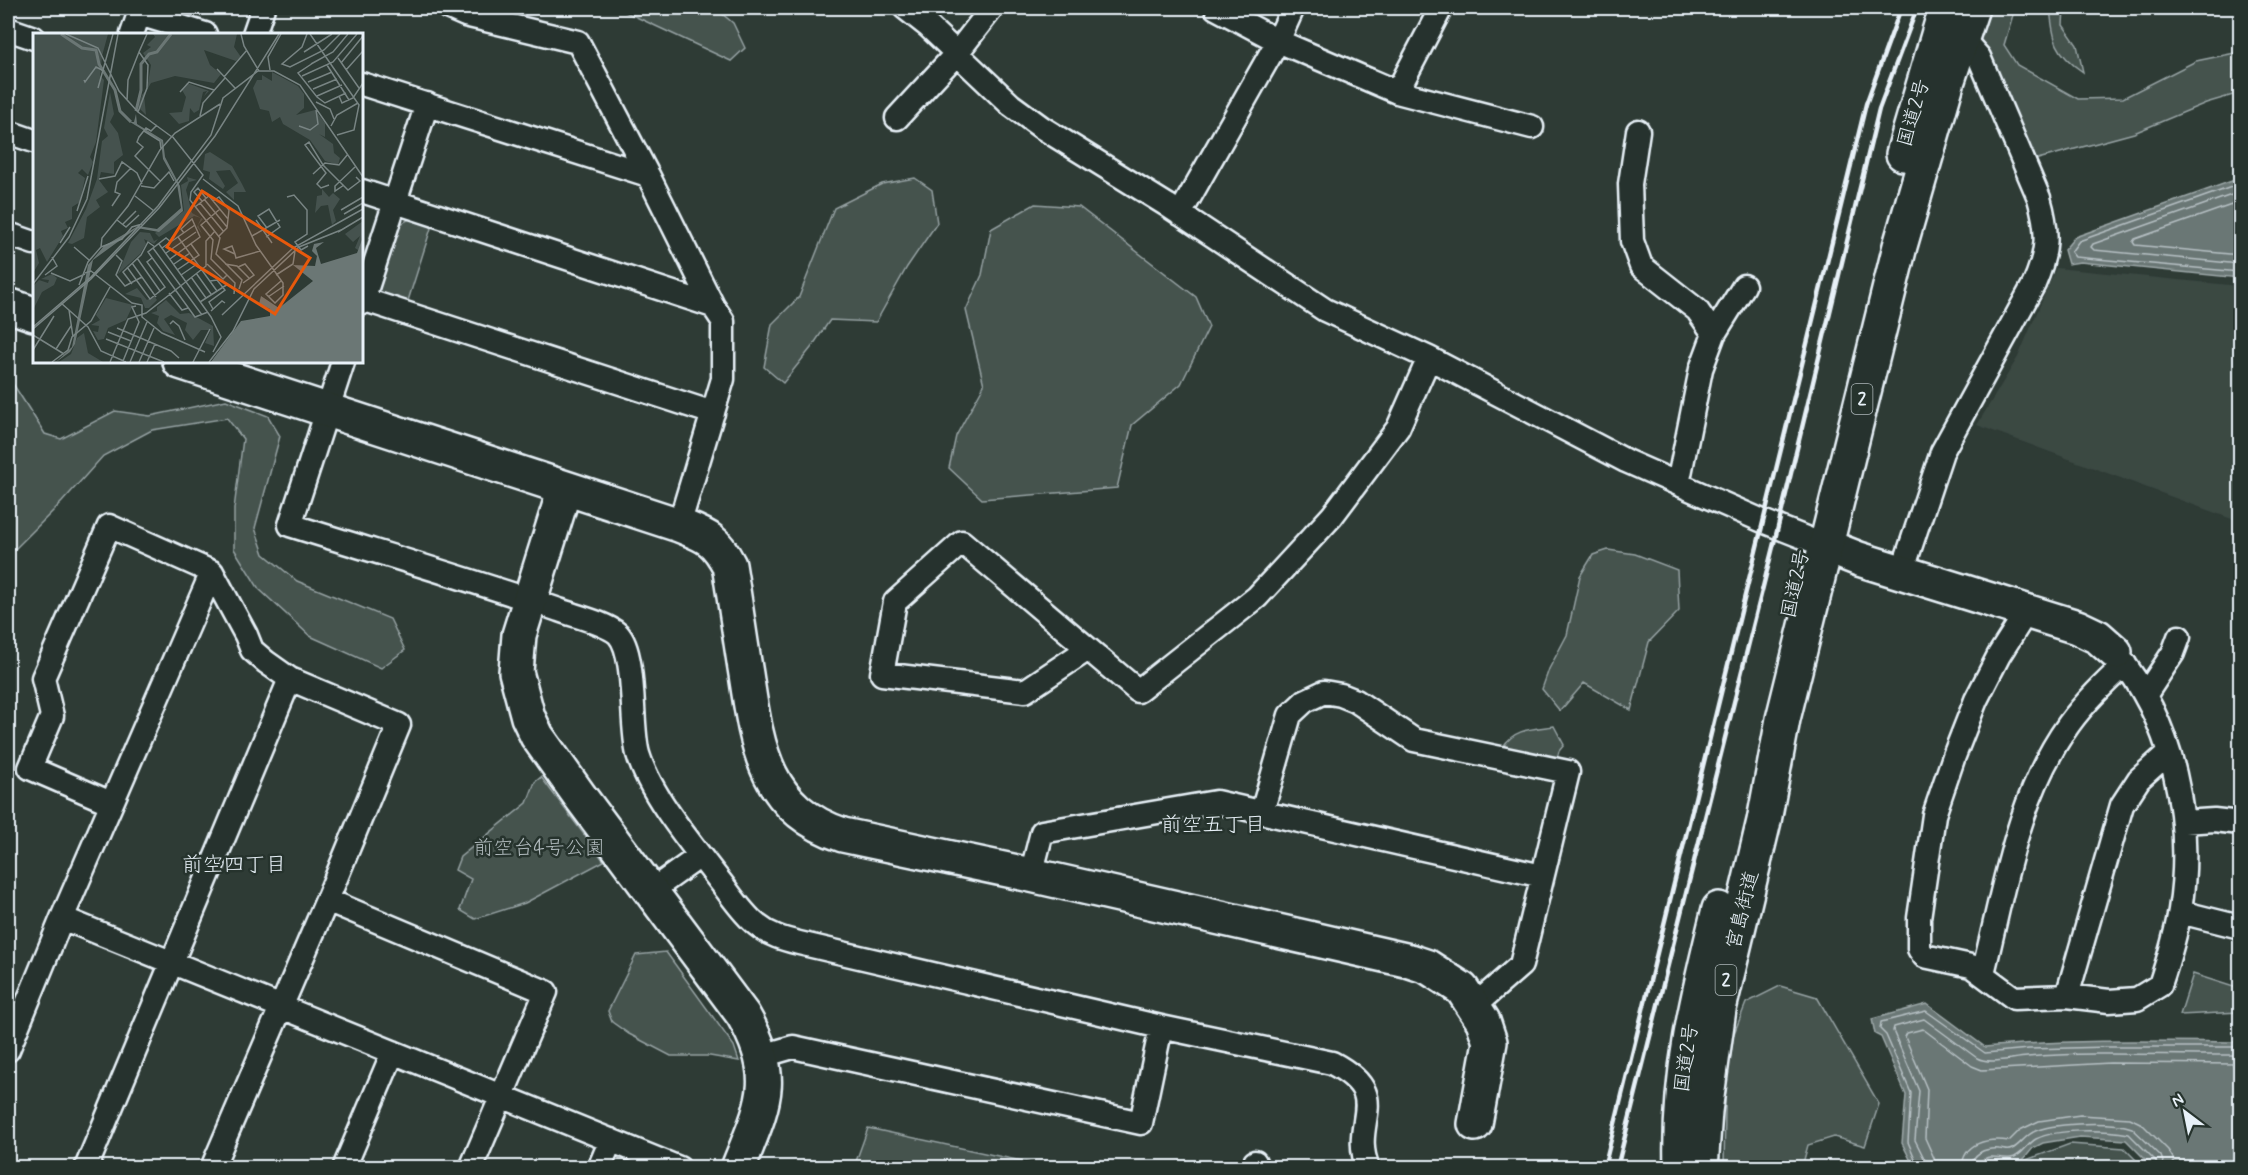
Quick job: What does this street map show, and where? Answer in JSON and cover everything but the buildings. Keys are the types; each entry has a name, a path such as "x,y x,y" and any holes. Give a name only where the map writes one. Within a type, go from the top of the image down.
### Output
{"main road":[{"name":"国道2号","path":"1769,796 1815,542 1879,239 1925,73 1946,8"},
{"name":"国道2号","path":"1681,1167 1681,1105 1691,1025 1797,586 1815,542 1967,22"},
{"path":"8,305 33,314"},
{"path":"183,363 705,535 720,547 729,565 759,749 778,788 807,818 825,830 843,836 1031,875 1428,967 1462,989 1474,1006 1490,1042 1475,1124"},
{"path":"565,489 519,635 516,672 528,717 537,736 743,1015 762,1056 765,1065 763,1101 738,1167"},
{"path":"1815,542 1858,559 2088,631 2107,644 2120,658"},
{"name":"宮島街道","path":"1701,1167 1705,1111 1719,1009 1769,796"}],"street":[{"path":"254,33 262,8"},
{"path":"449,8 465,15 578,42 713,306 723,321 723,379 679,525"},
{"path":"905,8 957,53 1011,105 1041,127 1325,309 1429,358 1626,461 1815,542"},
{"path":"897,118 957,53 992,8"},
{"path":"1216,8 1278,41 1397,92 1532,127"},
{"path":"1180,214 1278,41 1293,8"},
{"path":"1397,92 1442,8"},
{"path":"132,33 139,14 202,33"},
{"path":"1902,572 1942,452 2034,284 2043,264 2047,242 2045,220 2039,198 1979,57 1967,22"},
{"path":"8,29 33,38"},
{"path":"363,84 648,175"},
{"path":"363,298 427,105"},
{"path":"1638,131 1631,195 1632,241 1641,266 1697,310 1714,334"},
{"path":"8,132 33,141"},
{"path":"363,191 713,306"},
{"path":"8,234 33,243"},
{"path":"1678,484 1701,369 1714,334 1744,286"},
{"path":"363,301 713,412"},
{"path":"1088,649 1025,692 882,674 895,602 962,542 1138,691 1257,597 1332,516 1398,429 1429,358"},
{"path":"343,363 290,525 530,600 618,634 626,649 630,672 637,752 650,784 700,856 745,914 769,934 798,943 1161,1027 1332,1063 1350,1072 1363,1088 1368,1103 1362,1143 1368,1167"},
{"path":"111,803 30,768 52,716 43,678 109,526 212,572 252,650 290,679 399,725 327,900 212,1167"},
{"path":"8,1050 111,803 212,572"},
{"path":"1983,973 2017,835 2034,787 2047,759 2069,724 2120,658 2146,694 2168,753 2182,806 2185,868 2180,912 2160,985 2138,999 2109,1001 2067,996 2014,998 1971,966 1924,956 1919,949 1924,873 1934,814 1976,700 1999,655 2027,611"},
{"path":"2146,694 2173,653 2179,637"},
{"path":"86,1167 290,679"},
{"path":"1262,812 1290,715 1305,701 1324,692 1356,701 1414,740 1568,771 1521,965 1474,1006"},
{"path":"2067,996 2122,805 2139,779 2168,753"},
{"path":"1031,875 1042,832 1216,802 1542,876"},
{"path":"2184,822 2214,820 2241,823"},
{"path":"651,891 700,856"},
{"path":"327,900 546,992 471,1167"},
{"path":"2180,912 2241,927"},
{"path":"62,918 679,1167"},
{"path":"762,1056 793,1047 1141,1123 1161,1027"},
{"path":"344,1167 393,1052"},
{"path":"599,1167 610,1140"}],"shaded area":[{"path":"2056,268 2240,286 2240,522 1977,425 2018,357"}],"green space":[{"path":"617,8 715,8 733,23 745,48 731,61"},
{"path":"1991,8 2015,8 2004,45 2017,65 2078,99 2123,98 2196,61 2240,52 2240,93 2206,103 2134,133 2034,160 1979,39"},
{"path":"2050,8 2064,8 2063,25 2077,45 2083,72 2066,58 2057,45 2052,29"},
{"path":"915,178 932,190 937,223 907,267 876,322 830,320 783,383 764,367 772,324 799,297 834,208 882,184"},
{"path":"1035,204 1079,207 1196,297 1209,327 1181,384 1132,425 1117,488 982,499 949,468 956,436 984,385 966,310 982,275 991,229"},
{"path":"411,218 432,225 406,307 385,300 379,288 399,225"},
{"path":"8,376 45,434 61,439 115,411 150,416 226,400 268,416 280,436 255,528 264,554 297,581 390,619 405,650 381,668 310,636 259,589 234,549 234,509 243,439 227,418 152,430 103,456 62,502 10,554 8,579"},
{"path":"1608,550 1635,554 1677,570 1679,611 1649,642 1631,710 1584,683 1560,711 1542,689 1549,669 1567,635 1580,576 1593,555"},
{"path":"1554,726 1564,745 1557,758 1503,747 1519,733"},
{"name":"前空台4号公園","path":"541,777 604,861 525,903 475,919 460,910 471,879 455,870 460,857 527,803 535,782"},
{"path":"666,952 734,1046 739,1061 710,1056 671,1056 629,1034 612,1022 608,1011 636,955"},
{"path":"2193,974 2240,989 2240,1012 2180,1015"},
{"path":"1780,986 1817,997 1879,1104 1865,1146 1834,1137 1808,1145 1802,1167 1724,1168 1726,1054 1746,1003"},
{"path":"868,1128 1050,1167 854,1167"},
{"path":"2070,1144 2124,1148 2143,1167 2007,1167"}],"water":[{"path":"2240,178 2240,278 2080,262 2068,264 2064,250 2075,237"},
{"path":"1927,1004 1985,1047 2081,1042 2240,1042 2240,1167 2153,1167 2126,1140 2080,1137 2043,1143 2033,1148 2024,1159 2011,1165 1998,1162 1970,1167 1914,1167 1902,1143 1906,1095 1881,1037 1875,1034 1872,1019"}],"railway":[{"path":"1604,1168 1866,104 1901,8"},
{"path":"1617,1168 1778,527 1879,109 1917,8"}],"district":[{"name":"前空五丁目","path":"1213,825"},
{"name":"前空四丁目","path":"234,865"}]}
